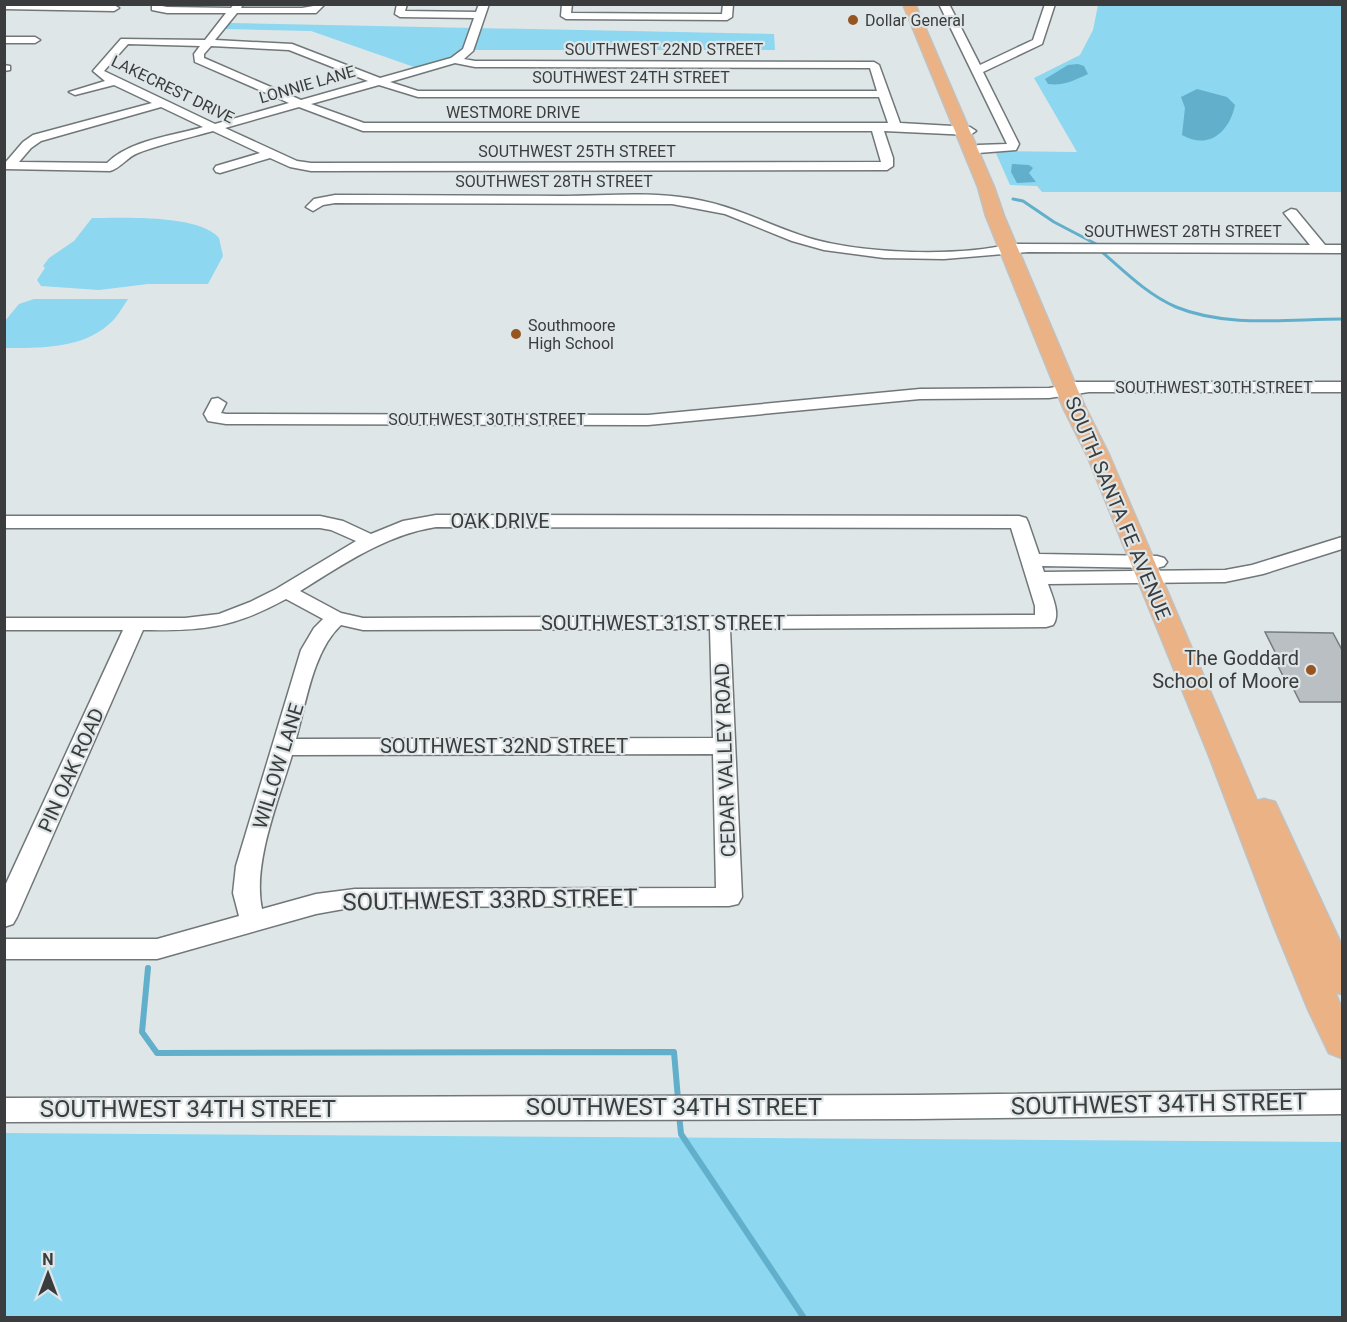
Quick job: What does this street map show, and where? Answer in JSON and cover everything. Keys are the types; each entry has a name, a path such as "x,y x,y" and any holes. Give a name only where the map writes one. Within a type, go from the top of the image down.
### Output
{"main road":[{"name":"SOUTH SANTA FE AVENUE","path":"909,4 967,132"},
{"name":"SOUTH SANTA FE AVENUE","path":"916,4 1014,249 1073,388 1152,569 1342,981"},
{"name":"SOUTH SANTA FE AVENUE","path":"1152,569 1288,921 1342,1043"}],"street":[{"path":"567,4 566,16 646,17 727,16 728,4"},
{"path":"646,17 647,4"},
{"path":"944,4 976,71 1038,42 1050,4"},
{"path":"4,6 114,8"},
{"path":"156,6 318,7"},
{"name":"WESTMORE DRIVE","path":"236,8 198,56 199,60 351,125 370,128 911,127 967,132 1007,149 1012,147 1013,144 976,71"},
{"path":"401,9 483,10 468,51 455,60"},
{"path":"4,40 34,40"},
{"name":"SOUTHWEST 24TH STREET","path":"125,41 276,44 292,47 410,93 884,94"},
{"name":"LAKECREST DRIVE","path":"125,41 98,70 116,81 271,154"},
{"name":"SOUTHWEST 22ND STREET","path":"455,60 475,64 874,65 884,94"},
{"name":"LONNIE LANE","path":"163,103 37,138 27,145 9,166 110,167 127,153 455,60"},
{"path":"75,92 116,81"},
{"path":"884,94 895,127"},
{"name":"SOUTHWEST 25TH STREET","path":"271,154 294,164 320,168 887,166 887,158 877,127"},
{"path":"220,169 271,154"},
{"name":"SOUTHWEST 28TH STREET","path":"313,207 322,200 342,198 672,200 718,207 818,244 873,252 986,253 1014,249 1342,249"},
{"path":"1291,213 1321,249"},
{"name":"SOUTHWEST 30TH STREET","path":"218,403 212,414 214,417 226,419 648,420 774,406 798,406 920,394 1049,393 1073,388 1342,387"},
{"name":"OAK DRIVE","path":"4,624 196,623 222,620 251,609 286,591 388,532 409,524 436,521 1020,522 1034,569"},
{"path":"4,522 321,522 336,525 372,541"},
{"path":"1034,569 1152,569 1225,576 1256,570 1342,543"},
{"name":"SOUTHWEST 31ST STREET","path":"286,591 336,618 373,624 1046,621 1034,569"},
{"name":"WILLOW LANE","path":"253,922 246,882 311,650 321,632 336,618"},
{"name":"CEDAR VALLEY ROAD","path":"720,623 729,897"},
{"name":"PIN OAK ROAD","path":"4,916 136,624"},
{"name":"SOUTHWEST 32ND STREET","path":"284,747 725,746"},
{"name":"SOUTHWEST 33RD STREET","path":"4,949 156,949 316,904 355,898 729,897"},
{"name":"SOUTHWEST 34TH STREET","path":"4,1110 915,1107 1342,1102"}],"shaded area":[{"path":"1098,5 1342,5 1342,192 1042,192 1037,186 1010,185 995,151 1077,152 1034,78 1080,55 1093,30"},
{"path":"230,23 774,34 775,50 462,50 451,58 417,68 311,31 225,29"},
{"path":"1068,65 1084,66 1088,74 1059,84 1048,84 1045,79"},
{"path":"1197,89 1227,97 1235,105 1229,122 1223,130 1210,139 1201,141 1182,135 1185,108 1181,97"},
{"path":"1012,164 1029,165 1033,168 1029,173 1036,182 1017,183 1011,172"},
{"path":"92,218 159,219 195,225 209,230 219,238 223,256 208,284 148,284 99,290 41,286 37,280 49,258 74,241"},
{"path":"34,299 128,299 111,322 85,339 59,346 5,348 5,321 19,304"},
{"path":"4,1133 1342,1142 1342,1317 5,1317"}],"building":[{"name":"The Goddard School of Moore","path":"1265,632 1333,633 1342,650 1342,702 1300,702 1287,676 1283,676 1272,654 1276,654"}],"waterway":[{"path":"1013,199 1023,201 1054,222 1098,245"},
{"path":"1102,252 1156,296 1176,307 1196,314 1258,321 1342,319"},
{"path":"148,968 142,1032 157,1053 674,1052 678,1099"},
{"path":"679,1114 681,1134 804,1318"}],"place":[{"name":"Dollar General","path":"853,20"},
{"name":"Southmoore High School","path":"516,334"},
{"name":"The Goddard School of Moore","path":"1311,670"}]}
